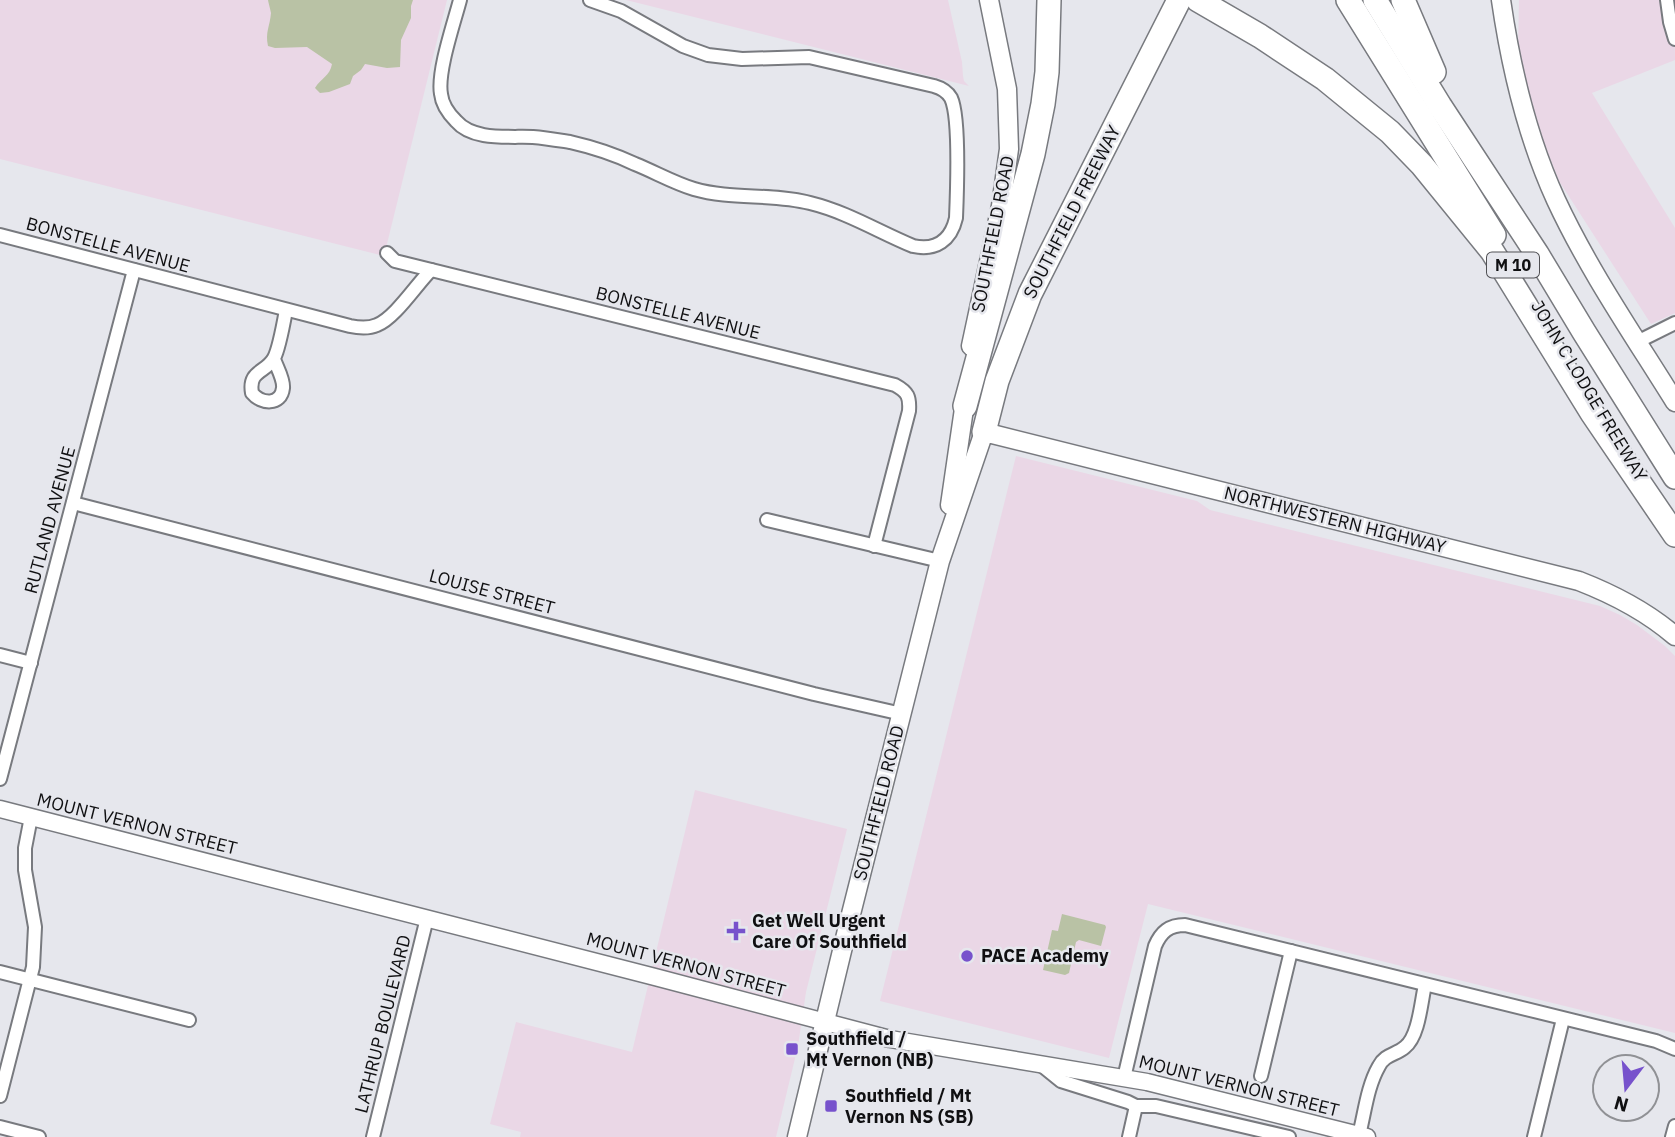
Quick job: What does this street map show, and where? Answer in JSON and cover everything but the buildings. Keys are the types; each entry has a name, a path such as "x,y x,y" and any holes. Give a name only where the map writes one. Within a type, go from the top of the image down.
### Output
{"highway":[{"path":"965,406 1033,154 1047,72 1049,0"},
{"path":"1198,0 1260,36 1325,79 1390,132 1422,165 1492,251 1592,413 1675,534"},
{"name":"JOHN C LODGE FREEWAY","path":"1348,0 1675,534"},
{"name":"JOHN C LODGE FREEWAY","path":"1375,0 1675,477"},
{"path":"1403,0 1448,103 1537,254"},
{"name":"SOUTHFIELD FREEWAY","path":"984,432 998,381 1030,294 1175,9"}],"main road":[{"name":"SOUTHFIELD ROAD","path":"942,556 965,406 967,362 1002,206 1009,149 1007,89 989,0"},
{"path":"1502,0 1513,68 1533,141 1549,183 1587,260 1675,402"},
{"name":"SOUTHFIELD ROAD","path":"797,1137 942,556 984,432"},
{"name":"NORTHWESTERN HIGHWAY","path":"984,432 1579,581 1606,591 1633,606 1675,636"}],"street":[{"path":"460,0 443,66 440,91 450,113 469,131 486,135 555,139 596,149 635,163 678,184 702,191 810,203 851,217 921,248 933,247 943,242 954,227 956,142 953,104 944,90 809,57 742,59 708,55 683,46 621,11 590,0"},
{"path":"1667,0 1675,39"},
{"name":"BONSTELLE AVENUE","path":"0,235 350,326 377,325 389,317 431,270"},
{"name":"BONSTELLE AVENUE","path":"387,253 395,261 895,385 908,394 909,411 874,546"},
{"name":"RUTLAND AVENUE","path":"0,779 134,270"},
{"path":"274,359 286,310"},
{"path":"1637,342 1675,323"},
{"name":"LOUISE STREET","path":"73,503 814,694 902,714"},
{"path":"767,520 874,546 942,556"},
{"path":"0,655 31,663"},
{"name":"MOUNT VERNON STREET","path":"0,809 910,1043 1124,1078 1192,1092 1363,1136"},
{"path":"0,1096 34,954 34,927 25,870 30,817"},
{"name":"LATHRUP BOULEVARD","path":"373,1137 427,919"},
{"path":"1124,1078 1155,946 1161,933 1176,925 1185,925 1656,1041 1675,1049"},
{"path":"1261,1076 1291,951"},
{"path":"0,972 189,1020"},
{"path":"1363,1136 1367,1096 1372,1079 1380,1062 1410,1042 1415,1033 1425,985"},
{"path":"1534,1137 1563,1019"},
{"path":"1039,1063 1062,1081 1136,1106 1156,1105 1289,1137"},
{"path":"1129,1137 1136,1106"},
{"path":"1672,1137 1675,1126"},
{"path":"0,1127 39,1137"}],"shaded area":[{"path":"0,0 447,0 384,256 0,159"},
{"path":"626,0 948,0 964,81 969,86"},
{"path":"1519,0 1674,0 1675,60 1592,93 1675,228 1675,313 1651,324 1559,181 1534,118 1518,52"},
{"path":"1016,456 1197,501 1210,510 1600,606 1637,625 1665,646 1675,656 1675,1033 1148,904 1109,1058 880,1001"},
{"path":"695,790 847,829 806,992 798,1046 776,1137 520,1137 521,1132 490,1124 516,1022 632,1052"}],"green space":[{"path":"268,0 413,0 411,18 401,40 400,67 387,68 365,64 353,76 350,84 320,93 315,88 332,64 307,47 268,46 267,33 271,13"},
{"path":"1062,914 1106,927 1101,946 1079,940 1076,942 1069,973 1065,975 1043,970 1052,930 1058,931"}],"place":[{"name":"Get Well Urgent Care Of Southfield","path":"736,931"},
{"name":"PACE Academy","path":"967,956"},
{"name":"Southfield / Mt Vernon (NB)","path":"792,1049"},
{"name":"Southfield / Mt Vernon NS (SB)","path":"831,1106"}]}
